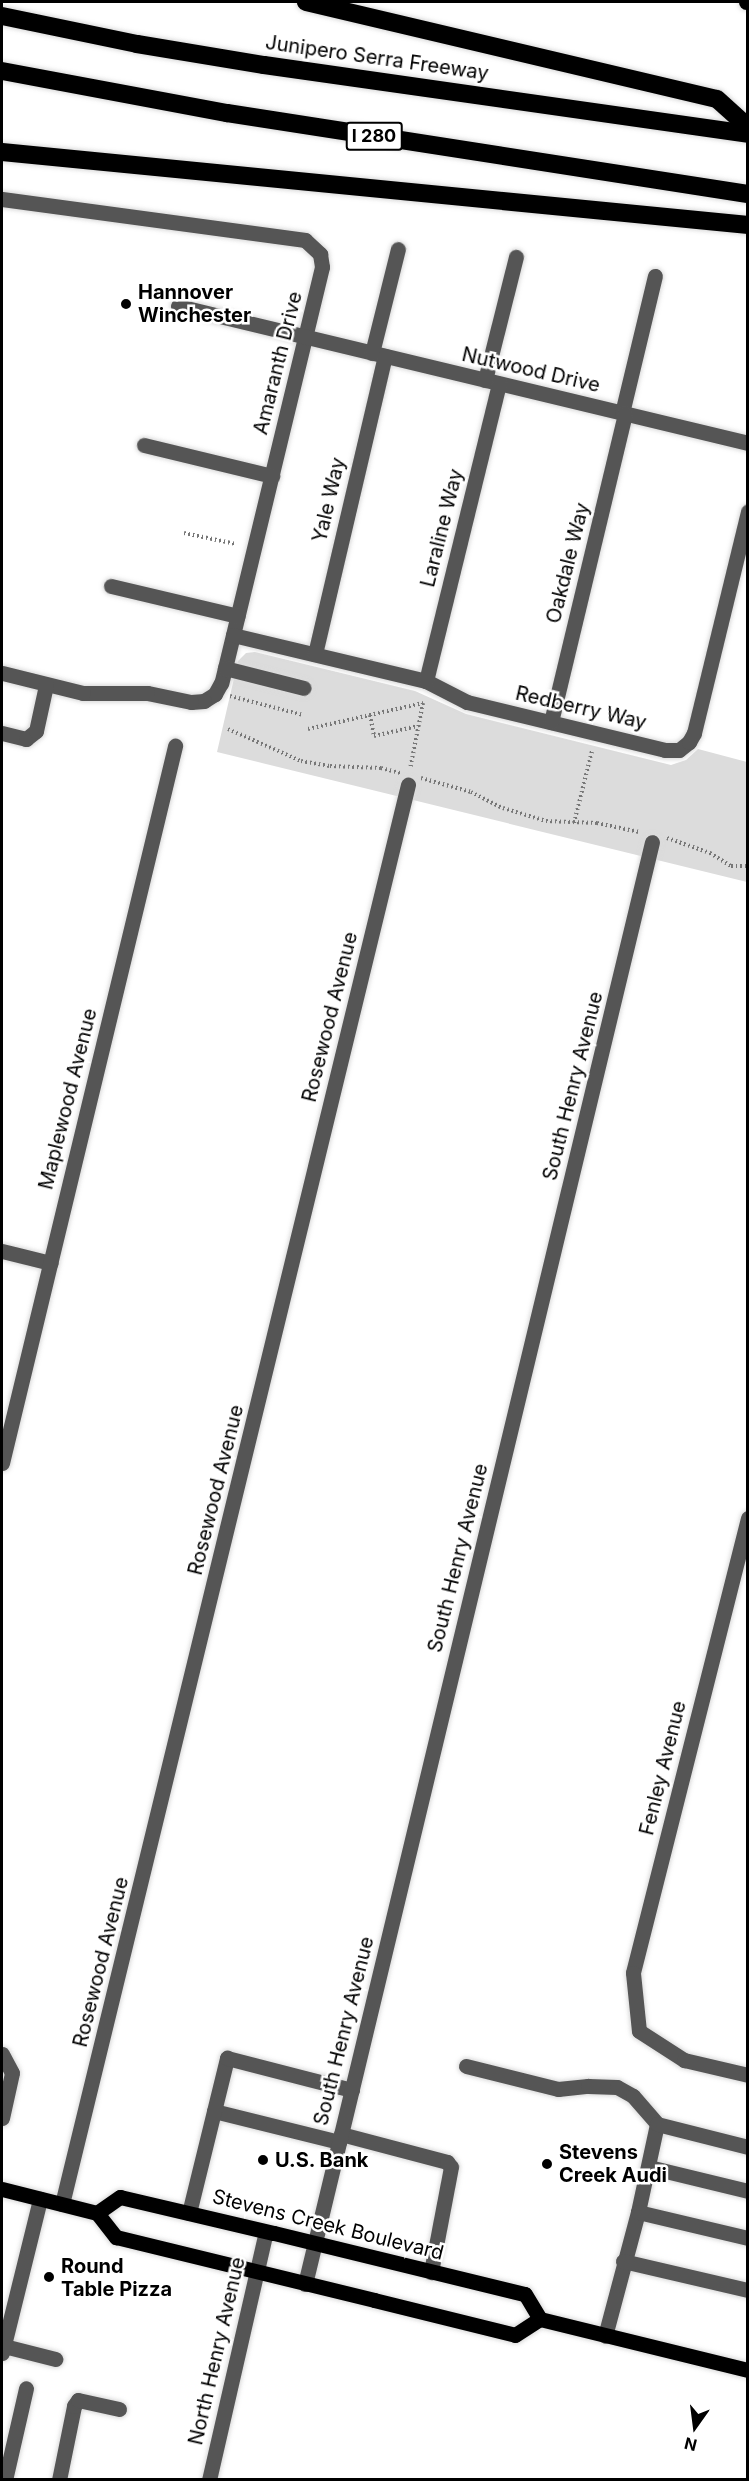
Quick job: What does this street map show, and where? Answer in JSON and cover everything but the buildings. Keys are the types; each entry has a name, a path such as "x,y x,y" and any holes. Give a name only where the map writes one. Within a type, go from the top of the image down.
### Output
{"highway":[{"path":"306,2 717,99 747,127"},
{"name":"Junipero Serra Freeway","path":"2,16 253,64 747,134"},
{"name":"I 280","path":"2,71 254,118 747,194"},
{"path":"2,152 747,225"}],"main road":[{"path":"2,2189 97,2213 116,2237 305,2284 515,2335 540,2319 747,2370"},
{"name":"Stevens Creek Boulevard","path":"97,2213 120,2197 189,2213 525,2294 540,2319"}],"street":[{"name":"Amaranth Drive","path":"2,199 305,240 320,254 322,267 225,668 215,694 204,701 191,702 147,693 83,693 2,673"},
{"name":"Yale Way","path":"315,654 398,249"},
{"name":"Laraline Way","path":"426,681 492,382 516,257"},
{"name":"Oakdale Way","path":"551,722 655,276"},
{"name":"Nutwood Drive","path":"178,306 747,443"},
{"path":"144,445 272,476"},
{"name":"Redberry Way","path":"233,635 426,681 467,702 665,750 679,750 689,742 694,733 747,511"},
{"path":"111,586 238,616"},
{"path":"225,668 304,688"},
{"path":"2,733 26,739 36,731 46,685"},
{"name":"Maplewood Avenue","path":"2,1463 175,746"},
{"name":"Rosewood Avenue","path":"62,2204 413,781"},
{"name":"South Henry Avenue","path":"305,2284 653,838"},
{"path":"2,1251 51,1263"},
{"name":"Fenley Avenue","path":"747,1518 633,1973 639,2031 684,2060 747,2075"},
{"path":"2,2055 12,2073 2,2118"},
{"path":"189,2213 226,2058 352,2090"},
{"path":"466,2066 558,2089 588,2086 617,2087 633,2096 657,2124 747,2146"},
{"path":"214,2111 447,2162 451,2167 431,2272"},
{"path":"605,2336 623,2261 638,2212 657,2124"},
{"path":"649,2167 747,2191"},
{"path":"40,2199 3,2350 55,2359"},
{"path":"638,2212 747,2238"},
{"name":"North Henry Avenue","path":"209,2480 266,2232"},
{"path":"623,2261 747,2290"},
{"path":"4,2480 26,2388"},
{"path":"59,2480 74,2406 78,2400 119,2409"}],"path":[{"path":"184,533 236,544"},
{"path":"227,694 303,715"},
{"path":"228,729 301,761 330,766 381,768 409,775 423,703 308,729"},
{"path":"370,715 374,736 418,726"},
{"path":"574,823 592,751"},
{"path":"413,781 471,792 523,815 546,821 597,823 653,838 674,839 710,853 731,866 747,866"}],"shaded area":[{"path":"255,652 415,691 466,714 671,765 686,760 698,749 747,762 747,882 217,752 238,661 246,653"}],"place":[{"name":"Hannover Winchester","path":"126,304"},
{"name":"U.S. Bank","path":"263,2160"},
{"name":"Stevens Creek Audi","path":"547,2164"},
{"name":"Round Table Pizza","path":"49,2277"}]}
